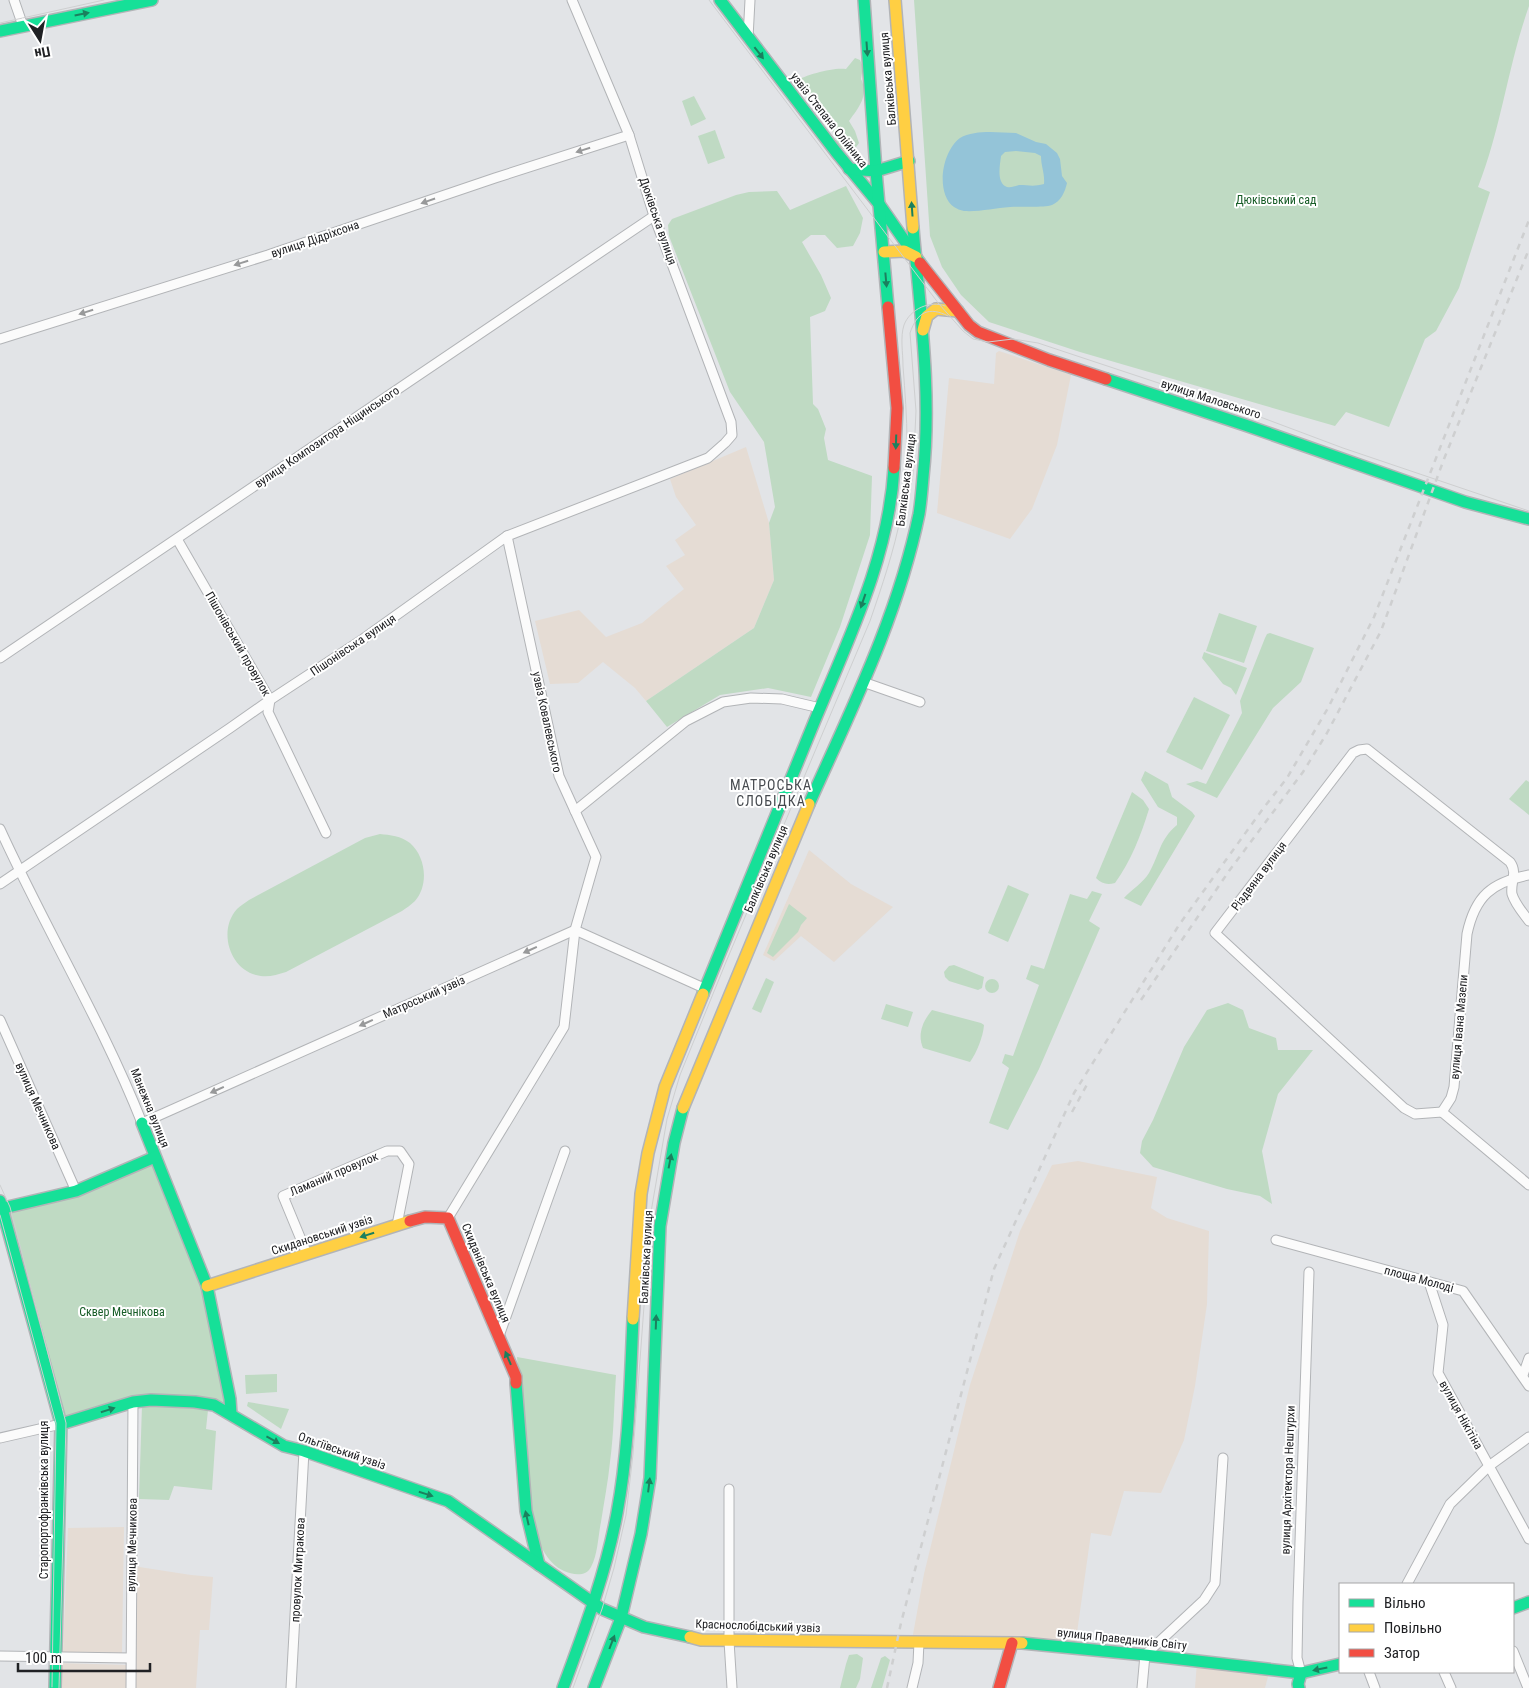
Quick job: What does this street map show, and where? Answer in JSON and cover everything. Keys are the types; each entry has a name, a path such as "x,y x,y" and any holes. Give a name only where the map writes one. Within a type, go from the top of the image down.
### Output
{"main road":[{"path":"0,31 152,0"},
{"name":"узвіз Степана Олійника","path":"720,0 879,204 916,257"},
{"name":"Балківська вулиця","path":"563,1688 607,1558 621,1488 642,1193 649,1146 665,1087 854,626 881,547 892,496 897,408 876,171 864,0"},
{"name":"Балківська вулиця","path":"594,1688 621,1618 641,1534 650,1478 660,1226 674,1143 685,1101 795,835 863,682 902,584 918,513 925,456 927,401 895,0"},
{"path":"850,169 876,171 909,162"},
{"path":"884,252 904,251 916,257"},
{"name":"вулиця Маловського","path":"916,257 969,325 978,332 1049,360 1245,424 1465,502 1529,519"},
{"path":"921,336 927,316 936,309 958,311"},
{"name":"Манежна вулиця","path":"142,1123 207,1286 230,1399 231,1414"},
{"path":"1,1206 76,1191 155,1157"},
{"name":"Старопортофранківська вулиця","path":"1,1206 61,1424 56,1688"},
{"name":"Скидановський узвіз","path":"207,1286 425,1217 448,1218"},
{"name":"Скиданівська вулиця","path":"448,1218 516,1377 526,1511 539,1565"},
{"name":"Ольгіївський узвіз","path":"61,1424 133,1402 151,1400 196,1402 214,1405 284,1446 304,1451 448,1501 593,1603"},
{"path":"1514,1608 1529,1602"},
{"name":"Краснослобідський узвіз","path":"593,1603 621,1618 644,1627 701,1640 900,1642"},
{"name":"вулиця Праведників Світу","path":"900,1642 1012,1643 1145,1655 1301,1673 1339,1664"},
{"path":"999,1688 1012,1643"},
{"name":"вулиця Архітектора Нештурхи","path":"1299,1688 1298,1684 1301,1673"}],"street":[{"path":"14,0 23,26"},
{"name":"Дюківська вулиця","path":"572,0 629,135 654,216 731,422 732,435 725,443"},
{"path":"748,38 750,0"},
{"name":"вулиця Дідріхсона","path":"0,339 268,255 629,135"},
{"name":"вулиця Композитора Ніщинського","path":"0,658 654,216"},
{"name":"Пішонівська вулиця","path":"0,884 363,639 507,536 708,458 725,443"},
{"name":"узвіз Ковалевського","path":"507,536 559,776 596,857 575,930"},
{"name":"Пішонівський провулок","path":"177,538 270,700 268,712 326,833"},
{"path":"863,682 920,702"},
{"path":"575,811 686,721 723,702 751,698 782,699 820,708"},
{"name":"Різдвяна вулиця","path":"1442,1112 1415,1114 1404,1108 1215,933 1353,754 1360,750 1367,749 1506,859 1514,868 1513,878"},
{"name":"Манежна вулиця","path":"0,829 19,872 81,989 129,1089 142,1123"},
{"name":"вулиця Івана Мазепи","path":"1442,1112 1451,1098 1454,1087 1467,934 1471,915 1476,905 1486,893 1513,878 1529,874"},
{"path":"1513,878 1513,896 1529,921"},
{"path":"575,930 706,989"},
{"name":"Матроський узвіз","path":"142,1123 575,930"},
{"name":"Скиданівська вулиця","path":"448,1218 564,1027 575,930"},
{"name":"вулиця Мечникова","path":"0,1020 76,1191"},
{"path":"1442,1112 1529,1185"},
{"name":"Ламаний провулок","path":"307,1254 283,1196 393,1150 400,1151 409,1164 397,1225"},
{"path":"498,1336 565,1151"},
{"name":"площа Молоді","path":"1276,1240 1463,1291 1529,1386"},
{"name":"вулиця Архітектора Нештурхи","path":"1301,1673 1298,1658 1298,1602 1308,1272"},
{"name":"вулиця Нікітіна","path":"1429,1282 1443,1325 1438,1373 1529,1539"},
{"path":"1523,1375 1529,1358"},
{"name":"вулиця Мечникова","path":"131,1688 133,1402"},
{"path":"0,1438 61,1424"},
{"path":"1408,1583 1450,1504 1489,1466 1529,1438"},
{"name":"провулок Митракова","path":"291,1688 304,1451"},
{"path":"1142,1688 1145,1655 1204,1600 1215,1583 1223,1458"},
{"path":"729,1489 729,1641 732,1688"},
{"path":"912,1688 918,1664 919,1642"},
{"path":"1514,1653 1528,1688"},
{"path":"0,1656 130,1658"},
{"path":"1369,1673 1376,1688"},
{"path":"1444,1673 1451,1688"}],"shaded area":[{"path":"999,351 1071,375 1057,445 1032,509 1010,539 937,513 949,378 994,384 996,353"},
{"path":"746,447 769,523 774,580 754,628 646,701 635,688 603,662 578,683 550,684 535,621 579,610 606,637 642,623 684,589 666,566 685,555 675,540 696,525 676,497 670,479"},
{"path":"809,850 851,884 893,907 834,962 801,936 774,961 763,955"},
{"path":"1078,1161 1157,1177 1151,1208 1167,1218 1209,1231 1207,1304 1195,1386 1184,1440 1161,1493 1124,1491 1111,1536 1091,1533 1075,1647 912,1640 924,1574 970,1385 1020,1231 1052,1165"},
{"path":"124,1527 122,1653 63,1652 68,1528"},
{"path":"133,1566 213,1577 209,1630 200,1630 196,1688 135,1688"},
{"path":"1197,1662 1270,1669 1265,1688 1195,1688"},
{"path":"56,1663 129,1665 129,1688 56,1688"}],"green space":[{"name":"Дюківський сад","path":"914,0 1529,0 1493,143 1478,187 1490,192 1459,288 1436,331 1425,339 1389,427 1346,412 1335,426 1080,352 989,322 961,295 942,267 930,236"},
{"path":"855,58 860,60 863,67 861,79 864,91 862,101 849,121 859,143 854,150 844,149 838,145 827,117 817,109 811,97 795,81 820,72 846,69"},
{"path":"694,96 706,119 691,126 682,101"},
{"path":"715,130 725,158 708,164 698,136"},
{"path":"846,186 863,218 860,233 853,246 837,248 825,235 811,235 802,242 821,275 831,298 825,311 810,317 813,404 818,409 826,429 824,438 828,460 872,476 870,535 840,627 811,697 768,688 720,695 667,727 646,701 754,628 774,580 769,523 775,507 764,442 730,392 669,236 668,225 672,219 749,192 777,191 790,210"},
{"path":"1219,613 1257,626 1244,663 1206,651"},
{"path":"1270,633 1314,648 1301,682 1273,708 1217,798 1186,784 1197,781 1206,784 1242,713 1240,701 1265,638"},
{"path":"1204,652 1247,668 1236,695 1231,688 1223,684 1202,658"},
{"path":"1194,697 1230,715 1202,770 1166,752"},
{"path":"1145,771 1168,784 1172,797 1195,816 1141,906 1124,898 1147,876 1163,842 1177,825 1177,817 1158,807 1141,780"},
{"path":"1526,780 1529,782 1529,815 1509,799"},
{"path":"1132,792 1143,800 1149,809 1139,838 1126,866 1115,883 1105,884 1096,878"},
{"path":"380,834 395,836 407,841 419,856 424,871 424,879 419,894 413,902 402,911 286,972 271,976 260,976 247,971 239,965 229,947 228,937 228,927 231,918 238,908 249,900 365,838"},
{"path":"1008,885 1029,894 1008,942 988,933"},
{"path":"1092,891 1102,894 1089,921 1100,928 1039,1069 1008,1130 989,1123 1009,1068 1002,1063 1005,1054 1013,1056 1039,985 1026,979 1031,965 1044,969 1070,894 1087,899"},
{"path":"789,904 807,918 798,932 773,957 767,953"},
{"path":"954,965 984,977 982,988 978,990 949,981 945,977 944,972 949,966"},
{"path":"766,978 774,982 761,1013 752,1009"},
{"path":"989,979 995,979 999,986 995,993 989,993 985,989 985,983"},
{"path":"1228,1003 1243,1010 1249,1028 1276,1038 1278,1050 1313,1050 1278,1094 1262,1151 1272,1204 1260,1196 1227,1189 1153,1167 1140,1153 1142,1141 1184,1047 1207,1010"},
{"path":"886,1004 913,1012 908,1027 881,1019"},
{"path":"932,1010 984,1025 979,1044 970,1062 923,1048 921,1043 922,1028"},
{"name":"Сквер Мечнікова","path":"155,1157 207,1286 231,1414 151,1400 66,1423 3,1208 76,1191"},
{"path":"517,1357 616,1375 611,1451 598,1545 591,1567 583,1574 564,1571 556,1566 540,1545 534,1528 529,1511"},
{"path":"277,1374 277,1392 246,1394 245,1375"},
{"path":"248,1402 289,1409 281,1429 247,1406"},
{"path":"142,1405 208,1410 206,1429 216,1431 212,1490 174,1486 169,1500 139,1499"},
{"path":"857,1654 863,1658 860,1679 856,1688 840,1688 849,1655"},
{"path":"885,1656 890,1660 882,1688 871,1688 881,1658"}],"water":[{"path":"986,132 1016,133 1036,142 1046,144 1057,153 1060,159 1062,176 1067,183 1060,199 1052,205 1038,207 1010,207 964,211 954,207 948,201 944,192 943,182 945,162 949,152 954,144 963,136","holes":["1005,152 1035,153 1041,156 1044,184 1007,187 1001,182 1001,156"]}],"tram line":[{"path":"0,23 104,0"},
{"path":"709,0 939,304 963,331 973,339 988,342 1013,339 1038,343 1255,415 1343,448 1529,511"},
{"path":"573,1688 602,1609 626,1515 633,1454 651,1212 667,1119 680,1075 726,962 870,621 895,542 906,479 907,433 902,340 904,325 911,314 921,307 933,304 945,306"},
{"path":"910,491 913,474 916,411 910,333 916,320 924,313 935,311 948,316"},
{"path":"0,1185 10,1207 66,1423 59,1688"},
{"path":"0,1215 56,1423 52,1687"}],"railway":[{"path":"887,1688 901,1623 994,1269 1074,1093 1179,925 1287,778 1328,708 1374,617 1529,220"},
{"path":"1141,1000 1229,871 1303,772 1327,733 1381,631 1444,459 1529,249"},
{"path":"1072,1112 1089,1081"}],"traffic: fast":[{"path":"0,31 152,0"},
{"path":"720,0 836,152 879,204 920,263"},
{"path":"864,0 888,307"},
{"path":"849,169 876,171 909,161"},
{"path":"809,804 857,698 886,626 910,552 919,514 925,446 926,383 913,228"},
{"path":"1106,379 1245,425 1465,502 1529,519"},
{"path":"703,994 865,597 876,566 884,534 891,501 894,468"},
{"path":"594,1688 621,1618 641,1534 650,1478 660,1226 674,1143 683,1108"},
{"path":"142,1123 207,1286 230,1399 231,1414"},
{"path":"0,1209 76,1191 155,1157"},
{"path":"0,1201 61,1424 55,1688"},
{"path":"563,1688 601,1580 617,1513 627,1441 633,1319"},
{"path":"516,1383 526,1511 539,1565"},
{"path":"61,1424 133,1402 151,1400 214,1405 284,1446 304,1451 448,1501 602,1609 644,1627 690,1637"},
{"path":"1514,1608 1529,1602"},
{"path":"1022,1643 1301,1673 1339,1664"},
{"path":"1299,1688 1298,1684 1301,1673"}],"traffic: slow":[{"path":"895,0 913,228"},
{"path":"884,252 904,251 916,257"},
{"path":"923,330 927,316 936,309 958,311"},
{"path":"683,1108 809,804"},
{"path":"633,1319 641,1194 648,1153 665,1087 703,994"},
{"path":"207,1286 410,1221"},
{"path":"690,1637 701,1640 1022,1643"}],"traffic: jam":[{"path":"920,263 969,325 978,332 1049,360 1106,379"},
{"path":"888,307 897,408 894,468"},
{"path":"410,1221 425,1217 448,1218 516,1377 516,1383"},
{"path":"999,1688 1012,1643"}],"district":[{"name":"МАТРОСЬКА СЛОБІДКА","path":"771,794"}]}
